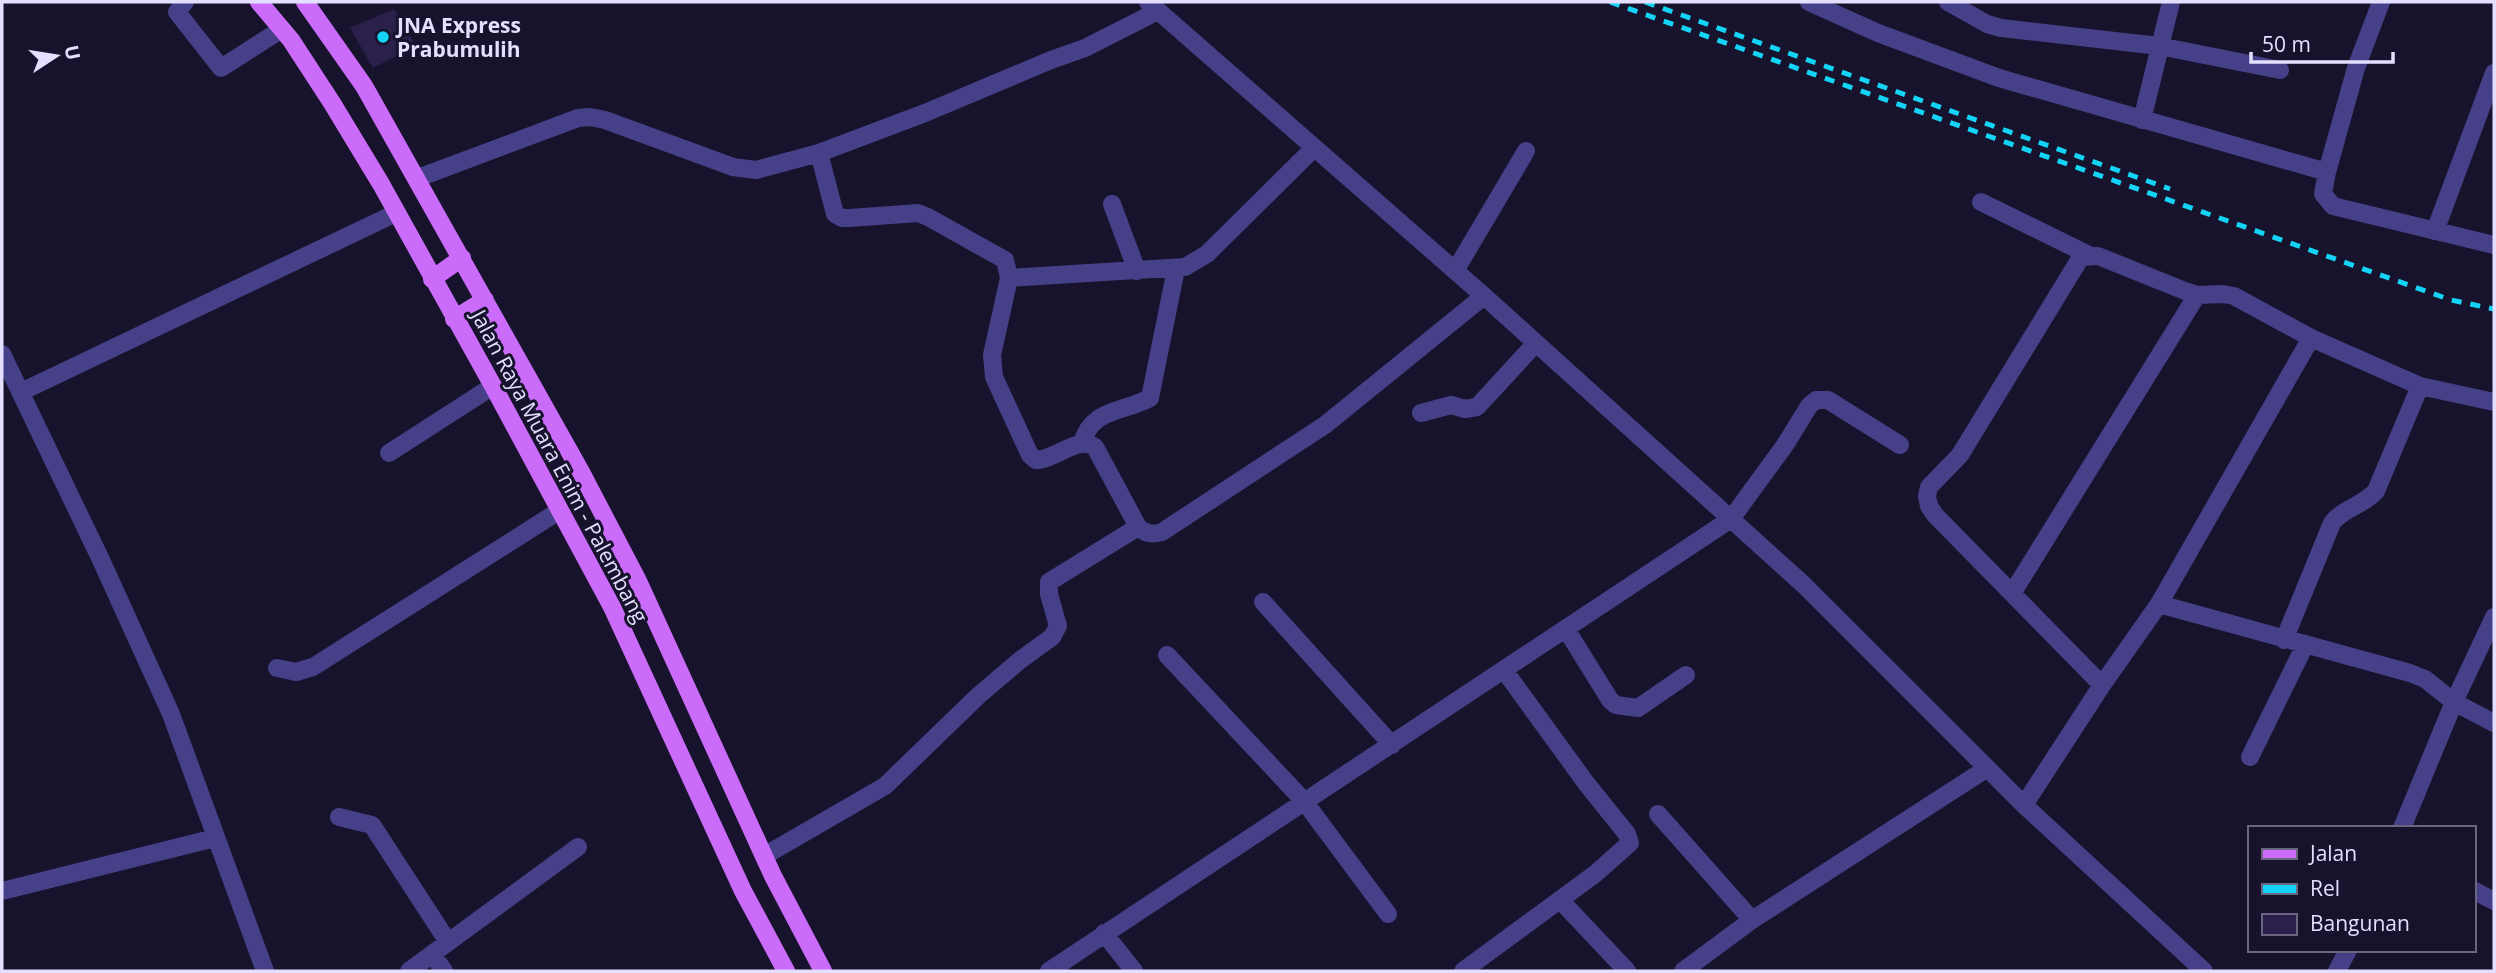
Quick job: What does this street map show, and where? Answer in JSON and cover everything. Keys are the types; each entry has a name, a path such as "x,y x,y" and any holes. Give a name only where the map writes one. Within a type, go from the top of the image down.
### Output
{"main road":[{"name":"Jalan Raya Muara Enim - Palembang","path":"260,2 282,29 332,103 396,213 612,607 743,891 786,971"},
{"name":"Jalan Raya Muara Enim - Palembang","path":"305,2 364,86 418,178 580,471 638,581 764,856 823,971"},
{"path":"432,279 462,258"},
{"path":"454,319 485,300"}],"street":[{"path":"185,2 177,12 221,68 282,29"},
{"path":"1809,2 1878,33 1999,78 2327,172"},
{"path":"1948,2 1987,24 2001,28 2159,46 2280,70"},
{"path":"2142,120 2171,2"},
{"path":"2381,2 2356,68 2323,194 2333,206 2494,245"},
{"path":"418,178 578,118 590,117 744,170 756,170 819,153 1085,48 1153,6 1313,149 1484,296 1804,585 2024,806 2204,971"},
{"path":"2435,230 2494,73"},
{"path":"1010,278 1176,269 1196,262 1313,149"},
{"path":"1455,271 1526,151"},
{"path":"819,153 835,214 842,218 907,213 928,217 1004,260 1010,278 992,355 994,377 1030,455 1036,460 1044,460 1090,442 1096,447 1138,527 1144,533 1153,535 1163,532 1325,425 1484,296"},
{"path":"1981,202 2089,255 2098,256 2197,295 2234,296 2311,338 2420,386 2494,402"},
{"path":"1112,204 1137,271"},
{"path":"20,392 396,213"},
{"path":"2089,255 2076,262 1960,455 1929,487 1927,496 1935,515 2102,685"},
{"path":"1082,443 1086,429 1097,417 1150,398 1176,269"},
{"path":"2013,592 2197,295"},
{"path":"2024,806 2102,685 2159,604 2311,338"},
{"path":"1422,413 1451,405 1465,409 1477,407 1536,344"},
{"path":"2,354 171,714 265,971"},
{"path":"389,453 492,386"},
{"path":"2284,640 2332,523 2336,517 2362,504 2376,491 2420,386"},
{"path":"1049,971 1731,519 1785,446 1809,406 1816,400 1828,400 1900,445"},
{"path":"277,668 296,672 313,667 559,511"},
{"path":"764,856 884,786 978,696 1052,637 1058,626 1049,594 1049,582 1138,527"},
{"path":"1264,603 1392,745"},
{"path":"2159,604 2410,673 2425,679 2455,702 2494,723"},
{"path":"2403,826 2494,617"},
{"path":"1566,628 1610,700 1616,705 1637,708 1686,675"},
{"path":"2250,757 2305,645"},
{"path":"1167,655 1304,801 1388,914"},
{"path":"1463,971 1560,901 1628,846 1630,839 1504,670"},
{"path":"1696,968 1752,920 1986,769"},
{"path":"1658,814 1752,920"},
{"path":"339,817 372,825 449,942"},
{"path":"2,891 215,838"},
{"path":"409,971 578,846"},
{"path":"2475,891 2494,901"},
{"path":"1560,901 1627,971"},
{"path":"1104,933 1134,971"},
{"path":"2337,971 2347,952"},
{"path":"432,954 444,971"}],"building":[{"name":"JNA Express Prabumulih","path":"394,9 416,46 373,68 350,28"}],"railway":[{"path":"1610,2 2451,300 2494,309"},
{"path":"1645,2 2170,189"}],"place":[{"name":"JNA Express Prabumulih","path":"383,37"}]}
